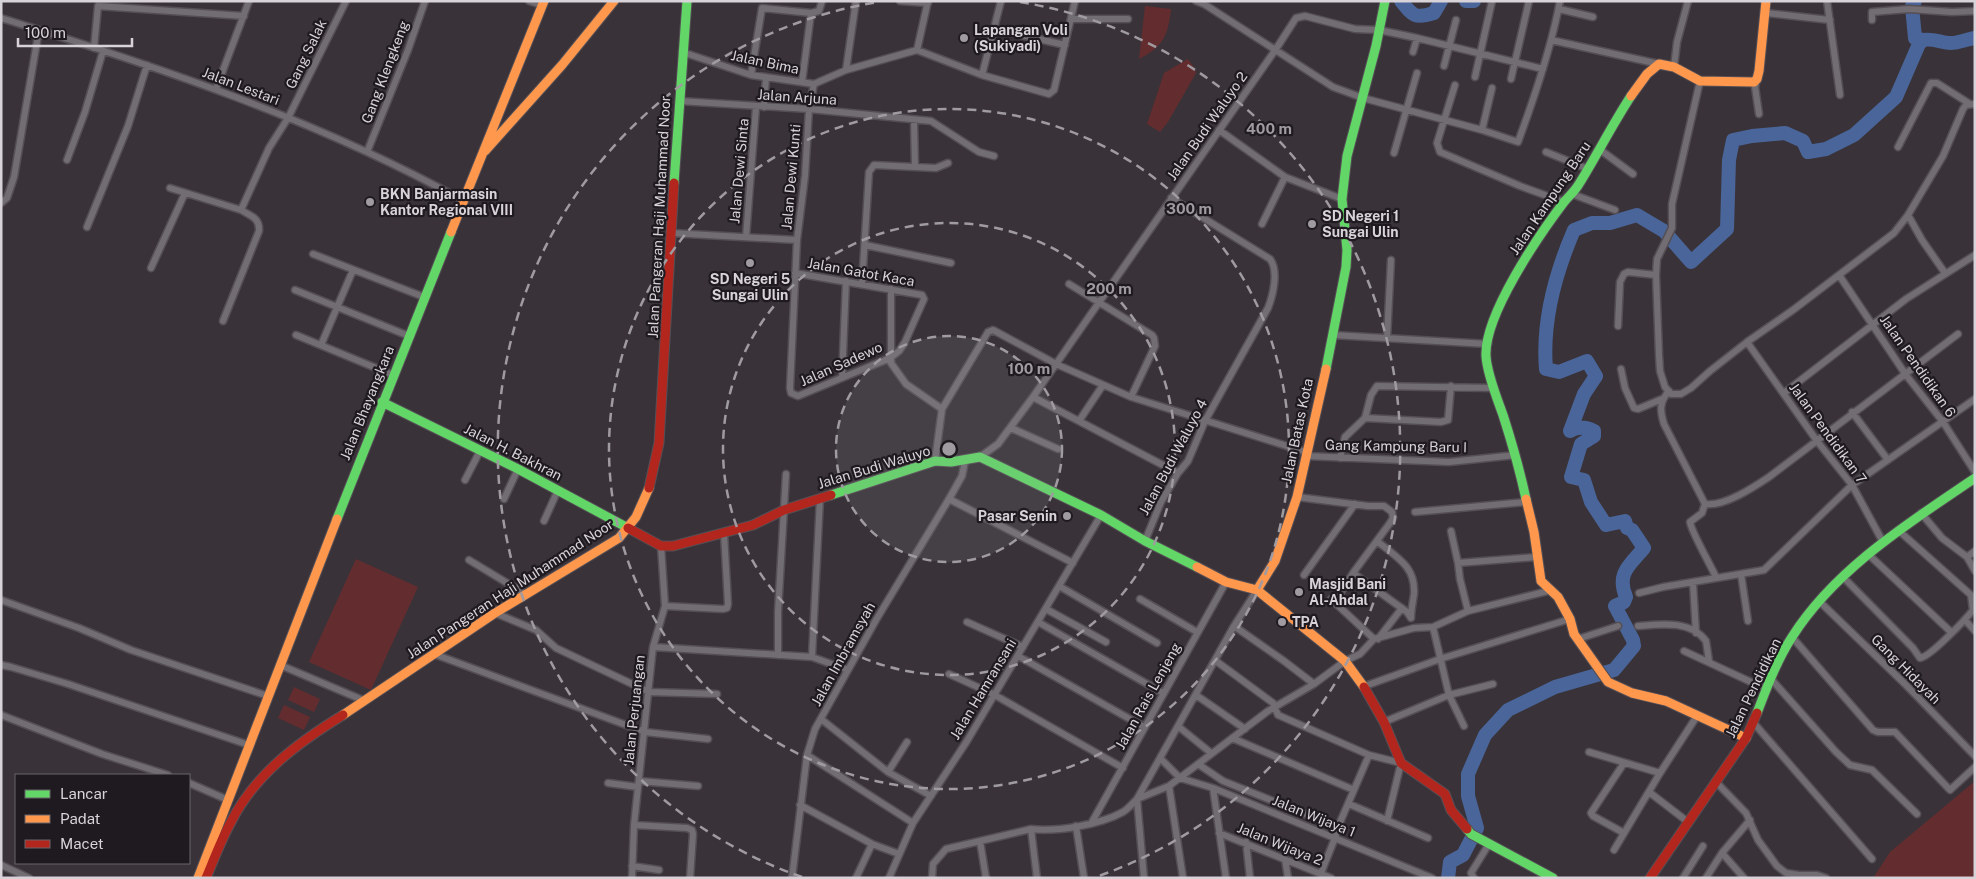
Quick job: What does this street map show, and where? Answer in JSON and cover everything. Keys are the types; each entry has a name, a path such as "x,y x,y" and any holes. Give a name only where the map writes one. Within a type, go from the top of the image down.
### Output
{"street":[{"path":"216,89 249,1"},
{"name":"Gang Salak","path":"241,210 269,148 288,118 346,1"},
{"name":"Gang Klengkeng","path":"367,152 408,50 425,1"},
{"path":"529,1 543,3"},
{"path":"481,155 562,65 614,1"},
{"name":"Jalan Pangeran Haji Muhammad Noor","path":"206,878 231,821 258,782 301,742 433,654 465,635 495,613 619,538 640,513 648,497 655,475 658,451 682,52 687,1"},
{"path":"751,75 762,8 810,13 819,11 822,1"},
{"path":"846,70 856,1"},
{"path":"900,1 928,2 917,50"},
{"path":"982,75 1002,1"},
{"path":"814,84 846,70 917,50 982,75 1049,94 1054,90 1075,1"},
{"path":"1196,1 1204,4 1276,49 1333,87 1363,98 1445,119 1518,142 1530,105 1538,89 1560,1"},
{"name":"Jalan Batas Kota","path":"932,878 933,864 946,848 1031,829 1045,830 1092,822 1123,811 1137,799 1179,728 1234,626 1275,561 1297,497 1333,334 1346,267 1347,250 1342,199 1347,156 1363,98 1385,1"},
{"path":"1475,77 1492,1"},
{"path":"1511,79 1529,1"},
{"path":"1674,67 1677,42 1688,1"},
{"path":"1759,114 1755,86 1766,13 1766,1"},
{"path":"1827,1 1840,95"},
{"name":"Jalan Bhayangkara","path":"198,878 382,402 543,3"},
{"path":"94,48 98,6 244,16"},
{"path":"1559,9 1593,17"},
{"path":"1872,20 1872,12 1912,9 1952,12 1975,11"},
{"path":"802,82 810,13"},
{"path":"1766,13 1830,20"},
{"name":"Jalan Budi Waluyo 2","path":"980,457 998,444 1011,428 1296,18 1305,16 1355,29 1379,30"},
{"name":"Jalan Lestari","path":"1,18 147,64 216,89 288,118 418,175 462,200"},
{"path":"1071,19 1128,19"},
{"path":"1444,66 1456,20"},
{"path":"995,29 1065,45"},
{"path":"1,203 7,198 14,177 39,30"},
{"path":"1379,30 1481,52 1543,69"},
{"path":"1414,52 1417,38"},
{"path":"1551,40 1674,67 1700,81 1754,82 1757,79"},
{"path":"67,160 85,112 104,51"},
{"name":"Jalan Bima","path":"682,52 751,75 814,84"},
{"path":"87,227 128,126 147,64"},
{"name":"Jalan Kampung Baru","path":"1659,64 1647,74 1637,87 1572,194 1564,202 1513,278 1495,317 1486,357 1516,455 1534,532 1541,581 1558,597 1570,619 1574,634 1608,682 1632,693 1666,701 1698,716"},
{"path":"1394,153 1417,73"},
{"name":"Jalan Dewi Sinta","path":"746,237 760,107 766,77"},
{"path":"1700,81 1672,204 1672,228 1657,259 1660,371 1665,387 1671,394 1681,394 1691,388 1747,342 1894,233 1908,215 1916,198 1943,156 1963,109 1966,105 1973,104"},
{"path":"1898,146 1931,83 1937,83 1973,104"},
{"name":"Jalan Dewi Kunti","path":"796,273 797,240 814,84"},
{"path":"1455,85 1437,143 1438,148 1443,154 1564,202"},
{"path":"1482,130 1492,88"},
{"name":"Jalan Arjuna","path":"679,100 810,109 931,121 979,152 994,156"},
{"path":"502,104 502,116 506,119 515,118"},
{"path":"914,120 916,167"},
{"path":"1219,130 1285,177 1342,199"},
{"path":"1599,149 1633,174"},
{"path":"1546,152 1588,169"},
{"path":"862,284 871,168 874,166 936,168 948,162"},
{"path":"1262,224 1285,177"},
{"path":"170,188 241,210 255,218 260,225 223,321"},
{"path":"151,268 185,193"},
{"path":"1572,194 1616,210"},
{"name":"Jalan Budi Waluyo 4","path":"1145,541 1161,502 1178,472 1190,457 1205,421 1268,308 1273,287 1274,270 1272,262 1171,198"},
{"path":"1908,215 1926,247 1945,273"},
{"path":"671,232 797,240"},
{"path":"864,245 951,263"},
{"path":"314,254 424,297"},
{"path":"1784,394 1872,324 1945,273 1975,255"},
{"path":"1387,338 1391,260"},
{"path":"321,346 353,270"},
{"path":"1618,326 1620,282 1624,274 1628,272 1656,275"},
{"name":"Jalan Gatot Kaca","path":"796,273 922,295"},
{"name":"Jalan Sadewo","path":"796,273 791,393 798,396 890,358 899,351 905,342 924,299 922,295"},
{"name":"Jalan Pendidikan 6","path":"1839,275 1906,375 1943,422 1975,472"},
{"path":"842,378 846,281"},
{"path":"1069,284 1154,338 1155,346 1131,397"},
{"path":"891,289 890,358 893,368 906,384 942,409 935,461"},
{"path":"295,290 409,336"},
{"name":"Gang Kampung Baru I","path":"942,409 988,332 996,330 1056,364 1131,397 1305,454 1340,458 1448,462 1516,455"},
{"path":"1333,334 1488,344"},
{"path":"1706,504 1720,502 1746,492 1817,441 1852,412 1906,375 1958,334"},
{"path":"296,335 393,375"},
{"name":"Jalan Pendidikan 7","path":"1747,342 1817,441 1852,485 1883,542"},
{"path":"1622,369 1626,388 1634,408 1638,409 1662,399 1669,391"},
{"path":"1079,421 1103,385"},
{"path":"1340,458 1345,436 1365,418 1371,395 1377,386 1494,388"},
{"path":"1365,418 1441,422 1448,420 1451,386"},
{"path":"1033,397 1178,472"},
{"path":"1662,399 1661,414 1664,424 1706,504"},
{"path":"1639,593 1716,577 1764,570 1852,485 1975,399"},
{"name":"Jalan H. Bakhran","path":"382,402 518,469 629,528"},
{"path":"1852,412 1888,460"},
{"path":"1011,428 1058,449"},
{"path":"465,480 480,451"},
{"path":"980,457 1101,515 1145,541 1226,582 1257,590 1333,653 1346,661 1365,686 1384,722 1401,763 1387,821"},
{"name":"Jalan Budi Waluyo","path":"661,546 673,546 753,525 784,510 935,461 965,461 980,457"},
{"name":"Jalan Imbramsyah","path":"792,878 800,805 810,741 876,620 949,499 965,469 965,461"},
{"path":"504,499 518,469"},
{"path":"778,655 778,612 786,474"},
{"name":"Jalan Pendidikan","path":"1650,878 1746,738 1773,674 1792,637 1819,601 1868,554 1898,530 1975,478"},
{"path":"544,521 558,490"},
{"path":"1297,497 1384,506 1392,512 1393,518 1333,601 1376,639"},
{"path":"812,658 820,498"},
{"path":"949,499 1073,563"},
{"path":"1415,512 1526,502"},
{"path":"1304,575 1355,504"},
{"path":"1706,504 1702,513 1690,522 1690,526 1716,577"},
{"path":"1921,513 1942,538 1966,557 1975,571"},
{"name":"Jalan Hamransani","path":"889,878 913,823 962,749 1101,515"},
{"path":"629,528 661,546"},
{"path":"1843,577 1913,648 1920,658 1925,657 1965,620 1972,610 1971,595 1898,530"},
{"path":"1451,531 1468,611"},
{"path":"665,606 727,608 724,533"},
{"path":"1377,541 1406,565 1411,572 1414,594 1411,618 1414,628"},
{"name":"Jalan Perjuangan","path":"632,878 634,825 653,647 665,606 661,546"},
{"path":"1966,557 1975,551"},
{"path":"1868,554 1951,632"},
{"path":"1458,563 1537,558"},
{"path":"469,560 527,595"},
{"path":"1353,573 1402,608 1411,618"},
{"path":"1741,574 1748,621"},
{"name":"Jalan Rais Lenjeng","path":"1092,822 1226,582"},
{"path":"1693,583 1696,633"},
{"path":"1059,586 1158,643"},
{"path":"1376,639 1414,628 1433,627 1468,611 1552,590"},
{"path":"1140,599 1197,632"},
{"path":"1,600 79,628 131,650 268,696"},
{"name":"Gang Hidayah","path":"1819,601 1905,684 1975,756"},
{"path":"1144,878 1137,799 1169,787 1182,779 1211,753 1274,707 1360,654 1376,639 1402,608"},
{"path":"1046,609 1106,642"},
{"path":"495,613 536,630 556,648 649,692 717,694"},
{"path":"1365,686 1440,658 1570,619"},
{"path":"1965,620 1975,631"},
{"path":"967,622 1023,648"},
{"path":"1038,622 1163,693"},
{"path":"1638,626 1683,625 1706,642 1708,661"},
{"path":"1234,626 1284,660 1314,684"},
{"path":"1578,639 1618,626"},
{"path":"1433,627 1449,695 1464,726"},
{"path":"1792,637 1873,730 1878,732 1895,732 1950,790 1975,767"},
{"path":"653,647 812,658 848,670"},
{"path":"1684,651 1751,682 1770,684 1850,765 1872,770 1917,814"},
{"path":"433,654 645,732 708,739"},
{"path":"1018,656 1144,727"},
{"path":"1216,661 1273,702 1278,715 1369,755 1401,763 1445,794 1451,810 1473,835 1553,878"},
{"path":"1,665 68,684 249,745"},
{"path":"280,666 365,701"},
{"path":"949,674 993,694 1123,768"},
{"path":"1384,722 1449,695 1492,684"},
{"path":"1196,695 1245,728"},
{"path":"1,715 125,762 165,774"},
{"path":"1614,850 1660,773 1698,716 1746,738"},
{"path":"821,719 888,772 931,796"},
{"path":"1752,721 1872,859"},
{"path":"1179,728 1211,753"},
{"path":"1232,738 1354,790"},
{"path":"888,772 908,742"},
{"path":"1589,752 1660,773"},
{"path":"807,755 913,823"},
{"path":"1321,873 1336,838 1338,827 1369,755"},
{"path":"1160,758 1182,779"},
{"path":"1624,763 1590,813 1624,833"},
{"path":"1198,764 1223,781 1338,827"},
{"name":"Jalan Wijaya 1","path":"1182,779 1213,788 1432,878"},
{"path":"1716,782 1746,813 1758,840 1777,866 1786,872 1799,875 1817,875 1826,878"},
{"path":"190,783 228,800"},
{"path":"608,783 698,786"},
{"path":"1169,787 1183,878"},
{"path":"1213,788 1226,878"},
{"path":"1649,792 1688,822"},
{"path":"1349,804 1428,838"},
{"path":"800,805 872,844 899,854"},
{"path":"1706,878 1722,853 1750,820"},
{"path":"634,825 687,828 692,830 690,878"},
{"path":"1076,826 1084,878"},
{"path":"1031,829 1037,878"},
{"name":"Jalan Wijaya 2","path":"1219,833 1246,842 1332,878"},
{"path":"980,841 986,878"},
{"path":"1246,842 1250,878"},
{"path":"856,878 872,844"},
{"path":"1474,878 1471,873 1489,844"},
{"path":"1683,878 1703,846"},
{"path":"1722,853 1744,878"},
{"path":"1285,859 1288,878"},
{"path":"1,865 29,878"},
{"path":"632,866 658,870"}],"shaded area":[{"path":"1145,6 1171,9 1168,27 1163,40 1154,50 1139,59"},
{"path":"1188,59 1196,73 1168,122 1160,132 1147,124 1164,73"},
{"path":"356,559 418,587 371,690 309,662"},
{"path":"294,687 320,699 314,712 288,700"},
{"path":"284,705 310,717 304,730 278,718"},
{"path":"1975,781 1975,878 1873,878 1890,852"}],"waterway":[{"path":"1401,1 1412,13 1418,16 1434,13 1441,1"},
{"path":"1466,1 1474,1"},
{"path":"1915,1 1912,6 1915,38 1923,40"},
{"path":"1448,878 1450,862 1463,855 1477,828 1468,796 1468,774 1485,735 1508,710 1555,687 1614,670 1634,646 1633,640 1615,606 1624,602 1626,597 1623,589 1624,575 1644,548 1632,530 1627,528 1625,521 1606,525 1591,502 1584,480 1571,477 1581,444 1594,436 1594,431 1585,428 1576,428 1570,431 1584,394 1596,376 1587,361 1559,372 1546,369 1546,333 1551,298 1574,230 1592,223 1610,223 1637,215 1664,231 1691,262 1727,229 1729,160 1733,140 1785,133 1803,141 1808,152 1826,149 1854,135 1896,97 1919,44 1923,40 1951,43 1975,38"}],"traffic: fast":[{"path":"674,183 687,1"},
{"path":"1326,369 1346,267 1347,250 1342,199 1347,156 1376,46 1385,1"},
{"path":"1526,499 1513,446 1488,370 1486,356 1488,339 1494,319 1515,276 1553,216 1577,187 1631,96"},
{"path":"337,519 451,232"},
{"path":"382,402 518,469 628,528"},
{"path":"831,495 935,461 951,462 980,457 1101,515 1145,541 1197,567"},
{"path":"1757,713 1773,674 1792,637 1810,612 1830,590 1875,548 1975,478"},
{"path":"1467,829 1471,834 1553,878"}],"traffic: slow":[{"path":"451,232 544,1"},
{"path":"485,151 562,65 614,1"},
{"path":"1631,96 1647,74 1659,64 1674,67 1700,81 1754,82 1759,71 1766,1"},
{"path":"1257,590 1275,561 1297,497 1326,369"},
{"path":"343,715 495,613 619,538 636,517 649,488"},
{"path":"1526,499 1534,532 1541,581 1558,597 1570,619 1574,634 1608,682 1632,693 1666,701 1746,738"},
{"path":"198,878 337,519"},
{"path":"1197,567 1226,582 1257,590 1345,661 1364,687"}],"traffic: jam":[{"path":"649,488 659,443 674,183"},
{"path":"628,528 661,546 673,546 753,525 784,510 831,495"},
{"path":"1364,687 1384,722 1401,763 1445,794 1451,810 1467,829"},
{"path":"1650,878 1746,738 1757,713"},
{"path":"206,878 227,829 252,789 279,761 310,736 343,715"}],"place":[{"name":"Lapangan Voli (Sukiyadi)","path":"964,38"},
{"name":"BKN Banjarmasin Kantor Regional VIII","path":"370,202"},
{"name":"SD Negeri 1 Sungai Ulin","path":"1312,224"},
{"name":"SD Negeri 5 Sungai Ulin","path":"750,263"},
{"name":"Pasar Senin","path":"1067,516"},
{"name":"Masjid Bani Al-Ahdal","path":"1299,592"},
{"name":"TPA","path":"1282,622"}]}
